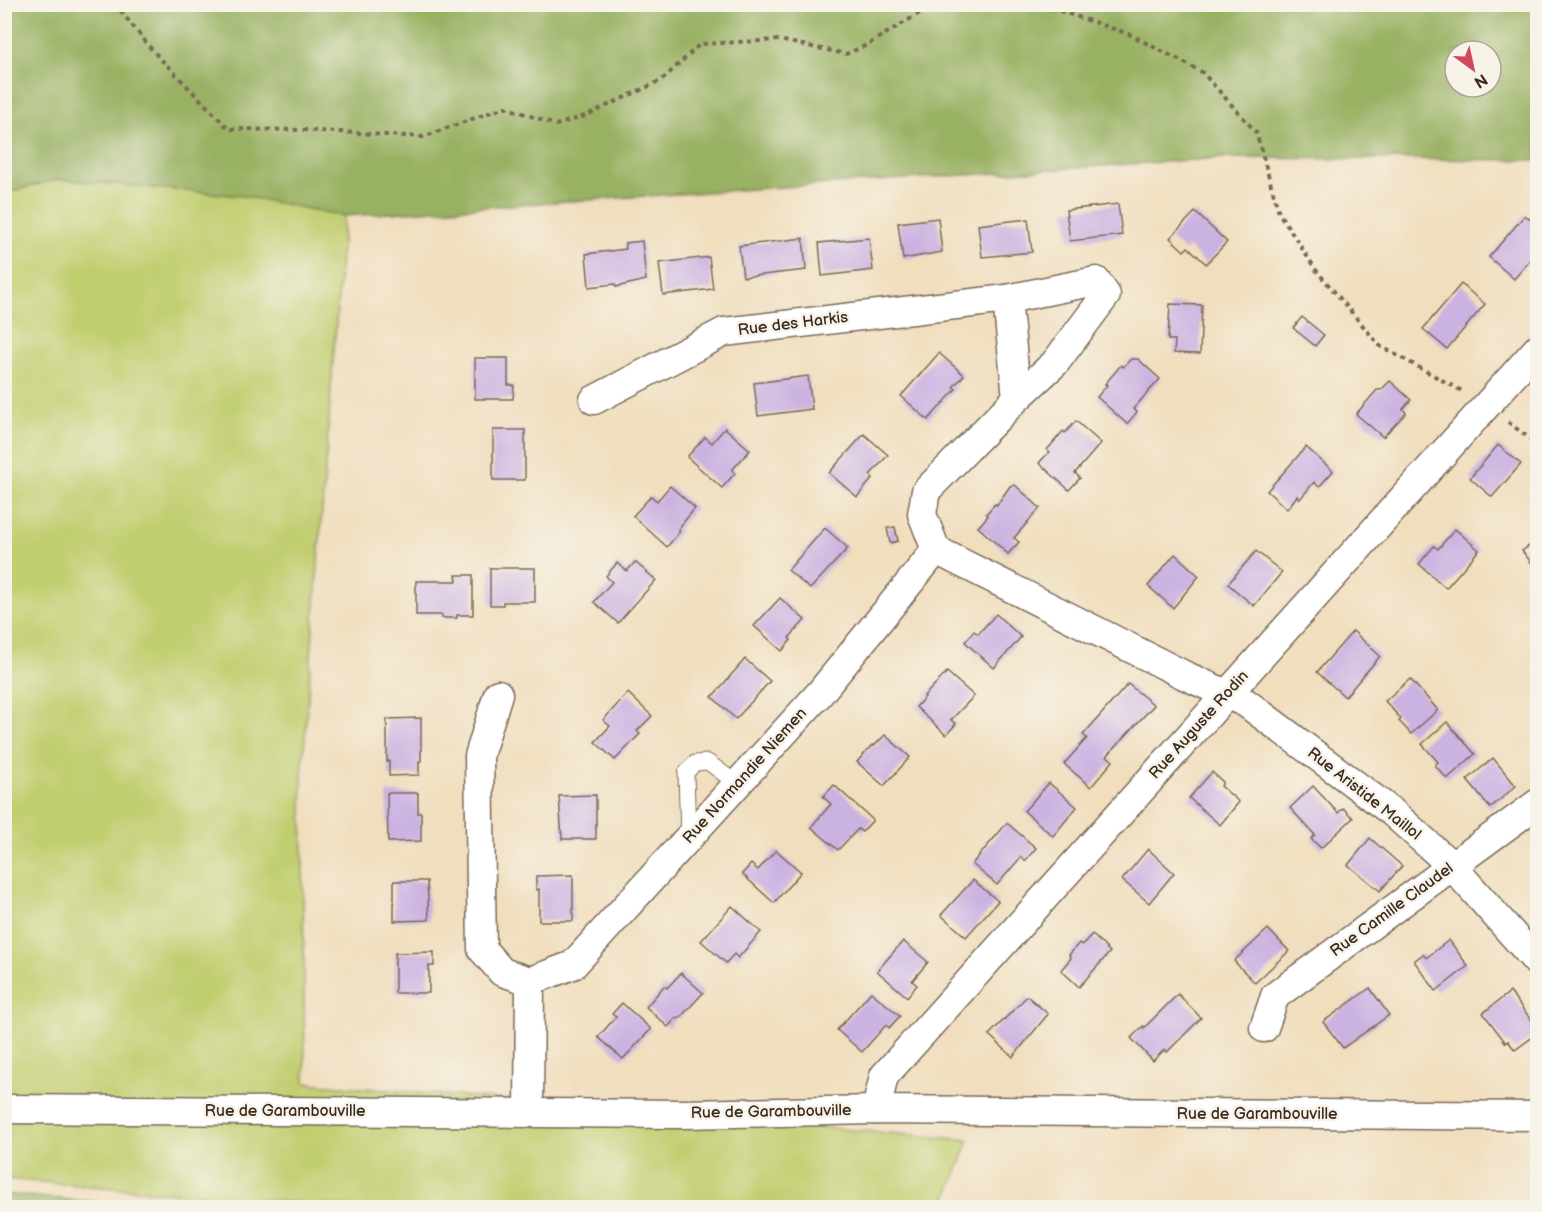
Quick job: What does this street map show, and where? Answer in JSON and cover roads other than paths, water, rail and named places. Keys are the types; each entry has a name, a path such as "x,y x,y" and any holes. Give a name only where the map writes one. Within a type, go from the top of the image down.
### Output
{"street":[{"name":"Rue des Harkis","path":"594,400 724,332 1007,299 1096,281 1106,295 1054,363 926,491 922,514 936,550"},
{"path":"1007,299 1017,398"},
{"name":"Rue Auguste Rodin","path":"876,1110 884,1076 1538,348"},
{"path":"936,550 1226,696"},
{"name":"Rue Normandie Niemen","path":"530,981 573,965 820,693 936,550"},
{"path":"498,694 479,756 482,950 502,972 530,981 530,1113"},
{"name":"Rue Aristide Maillol","path":"1226,696 1246,703 1392,812 1452,866 1538,963"},
{"name":"Rue Camille Claudel","path":"1264,1028 1275,996 1538,803"},
{"name":"Rue de Garambouville","path":"4,1109 683,1114 876,1110 1538,1116"}],"lane":[{"path":"688,838 686,773 694,763 708,762 737,784"}]}
